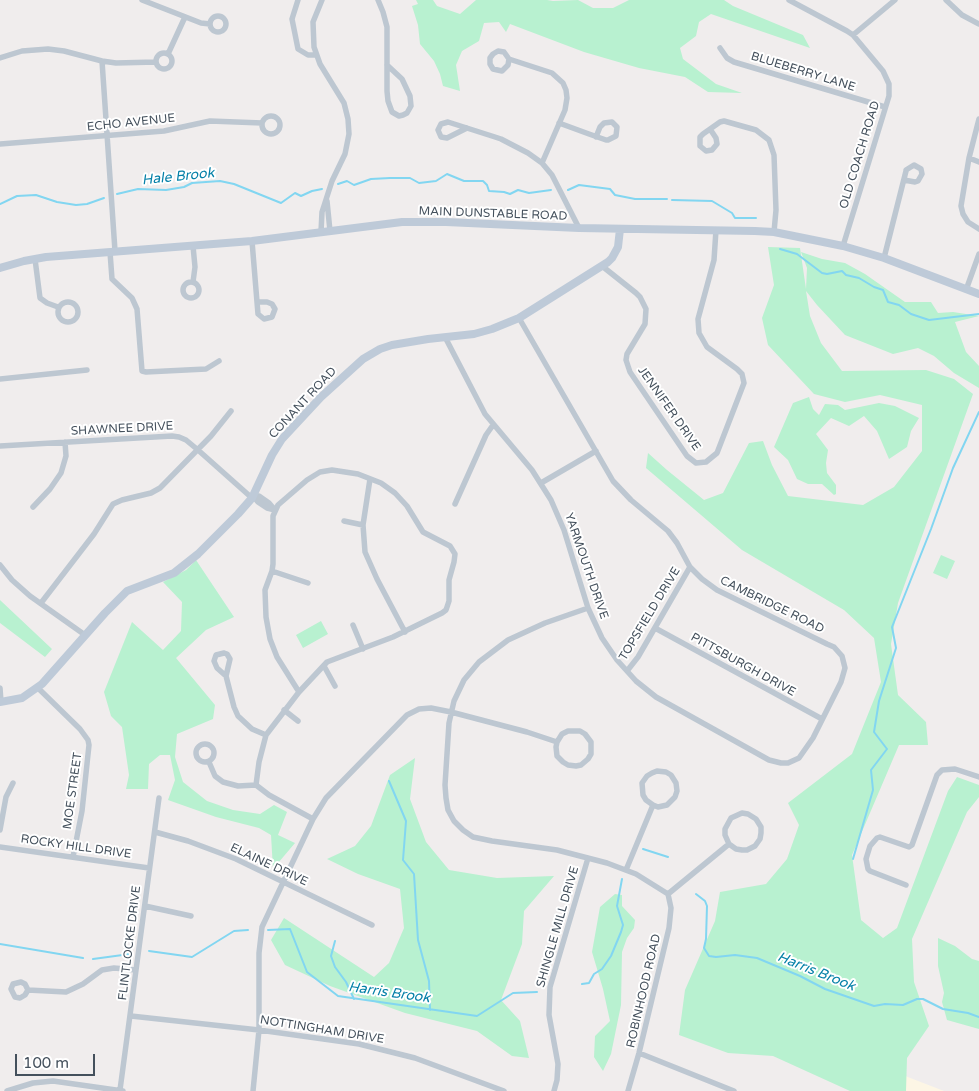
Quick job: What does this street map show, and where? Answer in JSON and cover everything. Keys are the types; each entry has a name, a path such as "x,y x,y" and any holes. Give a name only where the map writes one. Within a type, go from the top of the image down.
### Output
{"main road":[{"name":"MAIN DUNSTABLE ROAD","path":"0,268 35,258 252,241 402,222 422,222 579,228 774,232 843,246 884,258 979,294"},
{"name":"CONANT ROAD","path":"1,702 22,698 38,688 61,664 85,634 128,591 162,578 184,566 253,497 272,455 282,439 321,397 363,360 386,347 474,334 519,318 612,258 616,252 620,229"}],"street":[{"path":"142,0 204,24 210,24"},
{"path":"298,0 292,19 298,49 308,55 316,55"},
{"path":"321,232 322,212 332,181 345,154 349,126 344,103 316,55 313,40 313,22 322,0"},
{"path":"378,0 384,12 387,28 387,65 387,91 390,108 396,114 403,115 412,106 410,96 402,79 387,65"},
{"name":"OLD COACH ROAD","path":"789,0 848,30 878,64 887,78 889,90 886,107 843,246"},
{"path":"853,35 895,0"},
{"path":"946,0 962,15 979,24"},
{"path":"168,54 185,17"},
{"name":"BLUEBERRY LANE","path":"720,48 727,58 734,62 886,107"},
{"path":"0,58 22,51 48,49 116,63 156,62"},
{"path":"156,62 160,54 168,54"},
{"path":"156,62 161,69 169,68 173,60 168,54"},
{"path":"509,59 552,73 563,83 567,98 565,110 542,163"},
{"path":"102,61 112,278 132,298 137,309 142,371 206,369 219,361"},
{"path":"979,119 961,206 965,217 979,229"},
{"name":"ECHO AVENUE","path":"0,144 164,131 210,121 262,123"},
{"path":"710,129 720,122 728,121 756,130 769,140 774,155 776,210 774,232"},
{"path":"559,123 596,137"},
{"path":"467,128 507,141 542,163 557,184 579,228"},
{"path":"970,158 979,162"},
{"path":"884,258 904,180"},
{"path":"327,200 330,231"},
{"name":"JENNIFER DRIVE","path":"602,266 636,293 646,309 645,324 627,354 626,360 630,372 687,456 696,462 706,462 717,454 744,383 742,374 738,369 707,347 698,333 698,319 714,260 716,230"},
{"path":"252,241 257,302"},
{"path":"193,246 195,271 193,282"},
{"path":"966,290 979,254"},
{"path":"35,258 40,298 58,308"},
{"name":"CAMBRIDGE ROAD","path":"519,318 618,488 668,532 677,543 690,567 717,590 839,651 845,662 844,675 822,719"},
{"name":"YARMOUTH DRIVE","path":"445,337 479,404 493,425 526,462 551,500 564,530 588,608 602,638 627,671 645,689 662,701 776,763 788,763 799,758 807,748 822,719"},
{"path":"0,379 87,370"},
{"path":"41,603 94,534 113,504 155,491 198,450 232,411"},
{"path":"455,504 486,435 493,425"},
{"name":"SHAWNEE DRIVE","path":"0,446 172,436 186,440 258,502 267,508 275,510"},
{"path":"33,507 50,489 61,473 66,456 65,442"},
{"path":"541,483 596,451"},
{"path":"256,785 259,762 266,735 299,692 324,666 332,660 405,632 442,614 450,601 449,580 454,562 454,554 450,546 423,532 407,506 395,493 386,486 358,474 340,470 320,472 300,485 275,510 273,520 272,571 265,590 268,629 273,648 281,665 299,692"},
{"path":"370,478 363,525 363,544 367,559 405,632"},
{"path":"344,521 363,525"},
{"path":"0,565 12,580 85,634"},
{"name":"TOPSFIELD DRIVE","path":"627,671 638,657 690,567"},
{"path":"272,571 308,583"},
{"path":"588,608 520,633 498,646 479,662 464,680 456,694 451,712 446,798 451,815 463,830 473,837 482,840 544,847 588,858 626,870 668,894 729,844"},
{"path":"353,625 363,648"},
{"name":"PITTSBURGH DRIVE","path":"655,628 822,719"},
{"path":"324,666 335,686"},
{"path":"226,676 238,716 252,729 266,735"},
{"path":"0,688 1,702"},
{"name":"MOE STREET","path":"38,688 80,729 88,740 89,746 82,811 73,857"},
{"path":"253,1091 260,1030 260,934 313,819 330,793 414,710 424,708 451,712 557,742"},
{"path":"284,710 298,722"},
{"path":"568,731 580,731 591,742 591,754 581,764 576,766 568,765 557,756 557,742 560,736 568,731"},
{"path":"209,762 215,776 223,782 238,786 256,785 269,795 313,819"},
{"path":"906,885 870,871 866,864 866,859 870,846 880,837 909,847 912,846 937,775 942,770 955,769 979,777"},
{"path":"652,772 666,772 676,782 676,794 672,802 667,805 658,807 653,805 644,798 642,783 652,772"},
{"path":"0,830 6,796 13,783"},
{"name":"FLINTLOCKE DRIVE","path":"122,1091 158,798"},
{"path":"626,870 653,805"},
{"path":"742,813 756,819 762,833 755,846 742,850 736,849 729,844 725,835 725,829 731,818 742,813"},
{"name":"ELAINE DRIVE","path":"155,832 218,852 372,925"},
{"name":"ROCKY HILL DRIVE","path":"0,847 149,868"},
{"name":"SHINGLE MILL DRIVE","path":"554,1091 558,1064 549,1015 550,987 588,858"},
{"name":"ROBINHOOD ROAD","path":"628,1091 669,928 671,908 668,894"},
{"path":"145,906 191,916"},
{"path":"28,990 66,992 83,984 102,970 114,968 136,970"},
{"name":"NOTTINGHAM DRIVE","path":"130,1016 338,1040 395,1052 435,1064 504,1091"},
{"path":"639,1053 734,1091"},
{"path":"7,1091 33,1083 53,1081 122,1091"}],"shaded area":[{"path":"900,1074 944,1091 900,1091"}],"green space":[{"path":"416,0 433,0 437,6 460,14 476,0 578,0 593,8 613,8 629,0 724,0 733,6 803,35 810,48 711,14 699,22 696,36 680,48 683,59 716,84 742,93 708,92 685,77 639,68 584,52 510,24 506,32 499,22 484,23 479,41 462,51 456,65 460,91 443,86 434,61 420,44 418,25 412,6 418,4"},
{"path":"768,247 800,248 806,289 807,268 801,252 822,259 845,263 865,274 905,302 931,302 938,313 953,312 979,316 955,322 966,352 979,366 979,388 954,373 934,356 918,348 893,354 845,335 806,291 810,316 821,343 842,371 926,370 954,379 973,394 898,603 891,644 898,695 926,722 928,745 899,745 852,855 861,920 883,938 897,928 948,791 957,777 979,785 979,797 967,812 912,939 914,982 929,1026 907,1058 906,1091 850,1091 773,1056 728,1053 679,1035 685,990 715,921 720,892 766,884 787,859 799,825 788,803 852,754 881,682 874,638 844,610 742,550 646,468 648,453 704,500 723,493 749,443 763,441 772,465 788,496 863,505 894,487 922,451 922,405 880,395 845,402 814,394 768,345 762,318 774,285"},
{"path":"809,397 813,409 819,415 825,404 838,405 845,410 879,403 895,406 919,418 911,431 907,447 889,459 877,431 864,416 849,426 831,418 816,434 828,450 827,473 836,485 836,494 834,495 822,484 808,484 797,479 788,460 774,447 793,403"},
{"path":"941,555 955,561 947,579 933,573"},
{"path":"196,560 234,617 206,630 176,658 215,705 213,719 177,734 175,757 183,782 207,801 233,810 260,814 274,805 287,812 278,835 295,843 273,869 271,835 259,828 216,817 168,800 175,780 170,755 160,755 149,764 148,789 126,789 129,775 122,727 111,716 104,692 132,622 163,650 181,631 182,602 163,582 186,570"},
{"path":"0,600 52,649 45,657 0,623"},
{"path":"321,621 328,634 303,648 296,635"},
{"path":"415,758 410,799 426,842 449,870 497,878 554,876 524,911 522,944 501,1000 520,1021 529,1058 512,1056 477,1031 405,1013 330,986 285,965 271,940 284,918 374,977 389,963 404,928 400,889 358,874 327,859 355,846 371,826 390,775"},
{"path":"615,894 622,895 622,906 635,920 634,928 627,938 622,952 621,1005 611,1054 603,1071 594,1057 595,1036 610,1021 592,952 600,907"},
{"path":"938,938 955,946 972,959 979,961 979,1029 947,1020 942,1002 944,993 938,966"}],"waterway":[{"name":"Hale Brook","path":"338,184 347,181 354,185 371,179 390,178 410,178 419,183 436,181 447,174 464,181 483,181 489,191 510,194 518,190 529,193 551,190"},
{"name":"Hale Brook","path":"117,194 138,189 166,190 184,187 192,183 220,181 234,184 281,203 295,193 301,196 322,189"},
{"name":"Hale Brook","path":"568,190 579,185 610,189 615,195 635,199 667,199"},
{"name":"Hale Brook","path":"0,204 17,196 36,195 57,202 76,205 87,204 104,198"},
{"name":"Hale Brook","path":"672,200 712,201 732,213 735,218 756,218"},
{"name":"Hale Brook","path":"780,249 797,254 822,273 842,271 846,275 859,278 883,290 888,302 899,305 911,314 929,320 979,314"},
{"path":"853,859 873,790 871,770 887,749 874,732 879,701 896,648 892,627 953,468 979,412"},
{"path":"389,781 406,821 403,860 414,874 418,940 429,981 430,1010"},
{"name":"Harris Brook","path":"643,849 668,857"},
{"name":"Harris Brook","path":"582,984 589,983 594,974 602,969 611,956 621,932 623,925 617,906 622,879"},
{"name":"Harris Brook","path":"696,894 705,901 707,906 704,948 709,956 735,955 757,958 825,989 874,1006 885,1004 903,1005 917,999 923,999 943,1009 968,1013 979,1017"},
{"name":"Harris Brook","path":"268,930 290,929 307,972 338,996 477,1016 513,993 537,992"},
{"name":"Harris Brook","path":"149,951 192,957 234,931 248,930"},
{"path":"335,941 331,956 335,967 346,982 354,999"},
{"name":"Harris Brook","path":"0,944 83,958"},
{"name":"Harris Brook","path":"93,959 130,954"}]}
